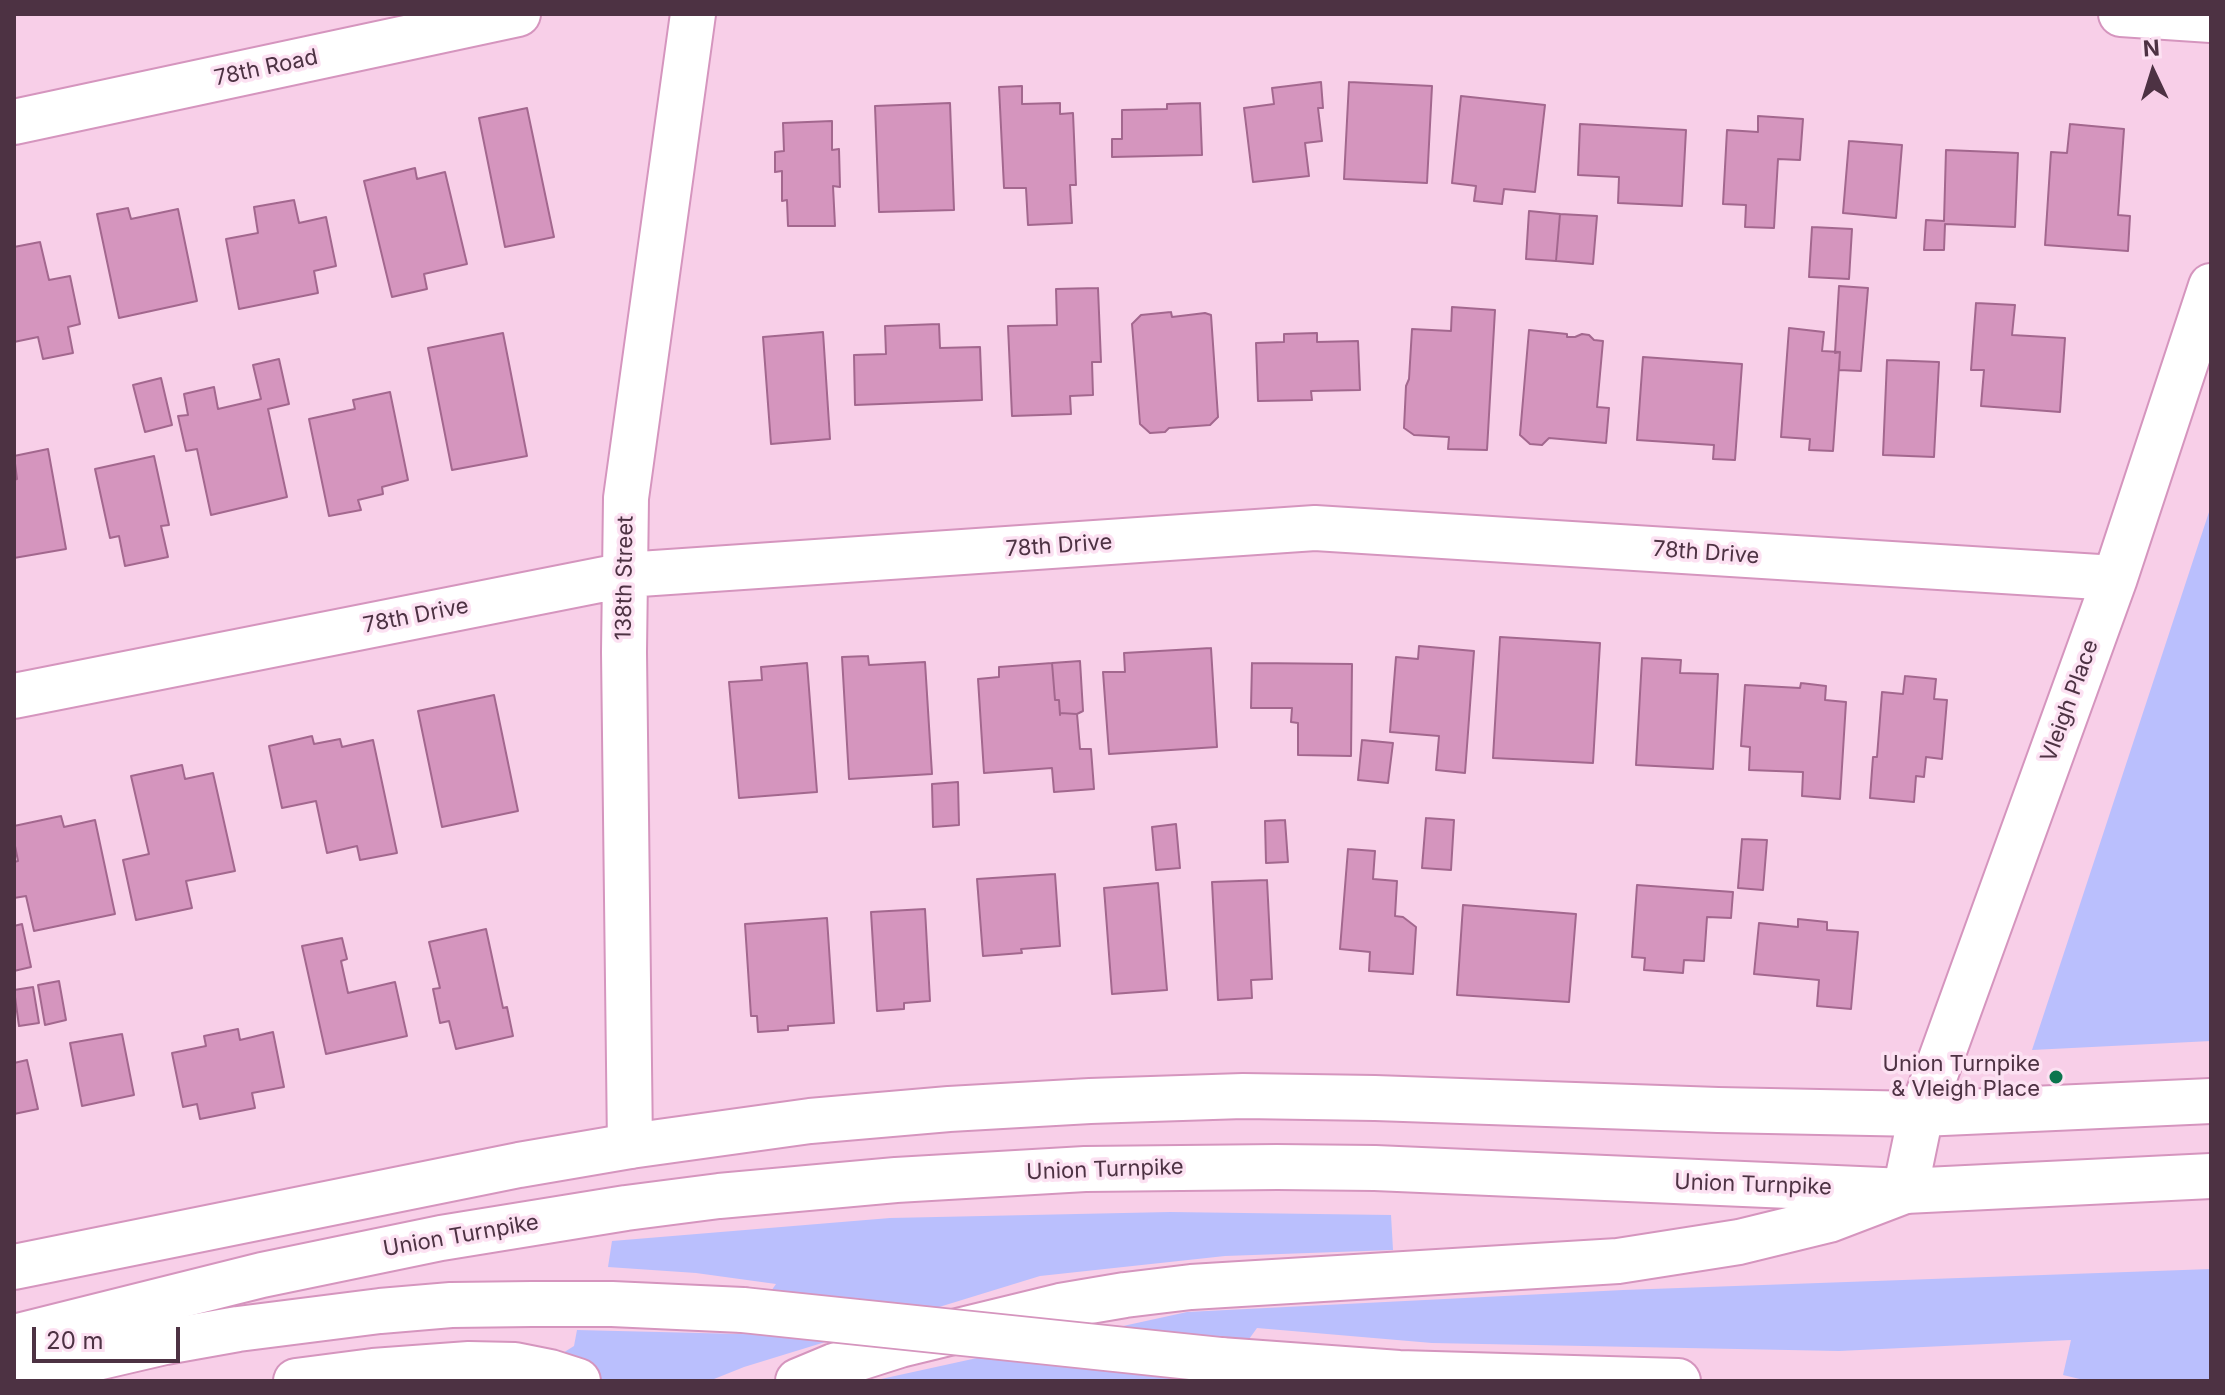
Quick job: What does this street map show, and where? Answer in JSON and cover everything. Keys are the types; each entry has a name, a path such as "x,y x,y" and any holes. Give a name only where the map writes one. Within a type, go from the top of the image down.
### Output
{"main road":[{"name":"78th Road","path":"14,122 518,14"},
{"name":"138th Street","path":"630,1146 626,498 693,14"},
{"path":"2121,14 2211,20"},
{"name":"Vleigh Place","path":"1905,1191 1921,1114 2115,578 2211,286"},
{"name":"78th Drive","path":"14,696 625,575 1315,528 2115,578"},
{"path":"14,1267 503,1168 630,1146 810,1121 949,1109 1243,1096 1921,1114 2211,1101"},
{"name":"Union Turnpike","path":"14,1337 262,1275 441,1238 719,1196 896,1180 1085,1169 1375,1168 1905,1191 2211,1176"},
{"path":"798,1381 900,1345 1060,1306 1191,1287 1618,1261 1739,1242 1829,1220 1905,1191"},
{"path":"14,1370 92,1359 165,1342 311,1318 451,1305 612,1304 743,1310 1220,1360 1399,1373 1678,1381"},
{"path":"296,1381 469,1364 515,1365 578,1381"}],"shaded area":[{"path":"2211,506 2211,1041 2032,1050"},
{"path":"1170,1212 1391,1215 1393,1250 1225,1256 1040,1276 744,1367 709,1381 518,1381 574,1346 577,1330 741,1334 776,1284 696,1273 608,1267 612,1241 890,1218"},
{"path":"2211,1269 2211,1381 2088,1381 2063,1375 2071,1340 1839,1351 1432,1343 1257,1328 1219,1381 872,1381 1187,1312 1623,1290"}],"building":[{"path":"1321,82 1323,108 1318,108 1322,141 1305,143 1309,176 1253,182 1244,108 1274,104 1272,88"},
{"path":"1349,82 1432,86 1427,183 1344,179"},
{"path":"1022,86 1022,104 1060,103 1060,114 1073,113 1076,185 1070,185 1072,223 1028,225 1026,188 1004,188 999,87"},
{"path":"1461,96 1545,105 1535,192 1504,189 1502,204 1474,201 1476,186 1452,183"},
{"path":"950,103 954,210 879,212 875,106"},
{"path":"1200,103 1202,155 1112,157 1112,139 1122,139 1122,110 1167,109 1167,104"},
{"path":"527,108 554,237 505,247 479,118"},
{"path":"1758,116 1803,119 1800,160 1778,159 1774,228 1745,227 1746,205 1723,204 1727,130 1758,132"},
{"path":"832,121 832,150 839,149 840,187 833,186 835,226 788,226 787,200 782,201 782,171 775,172 775,152 784,151 783,123"},
{"path":"1580,124 1686,130 1682,206 1618,203 1619,177 1578,175"},
{"path":"2070,124 2124,129 2118,215 2130,216 2128,251 2045,245 2051,152 2067,153"},
{"path":"1849,141 1902,145 1896,218 1843,213"},
{"path":"1946,150 2018,153 2015,227 1945,224 1944,250 1924,250 1926,220 1944,221"},
{"path":"415,168 417,179 445,172 467,264 424,274 427,289 392,297 364,181"},
{"path":"294,200 299,223 326,217 336,266 314,271 318,293 239,309 226,239 258,233 254,207"},
{"path":"128,208 131,219 178,209 197,301 119,318 97,214"},
{"path":"1529,211 1560,214 1556,261 1526,259"},
{"path":"1560,214 1597,216 1593,264 1556,261"},
{"path":"1812,227 1852,229 1849,279 1809,277"},
{"path":"40,242 49,280 70,276 80,324 68,327 73,353 43,359 38,337 14,342 14,247"},
{"path":"1839,286 1868,288 1861,371 1839,370 1840,352 1835,353"},
{"path":"1098,288 1101,362 1092,362 1093,395 1070,396 1071,414 1012,416 1008,326 1057,325 1056,289"},
{"path":"1976,303 2015,305 2012,335 2065,338 2060,412 1981,406 1984,370 1971,370"},
{"path":"1452,307 1495,310 1487,450 1448,449 1449,437 1414,435 1404,428 1412,329 1451,331"},
{"path":"1171,312 1172,317 1211,315 1218,417 1210,425 1169,428 1165,432 1150,433 1140,424 1132,324 1141,315"},
{"path":"939,324 940,348 980,347 982,400 855,405 854,355 886,354 885,326"},
{"path":"1789,328 1824,332 1822,351 1840,352 1833,451 1809,450 1810,439 1781,437"},
{"path":"1529,330 1567,334 1567,337 1589,335 1594,340 1603,341 1597,407 1609,408 1606,443 1549,438 1542,445 1530,444 1520,435"},
{"path":"823,332 830,439 771,444 763,337"},
{"path":"503,333 527,456 452,470 428,348"},
{"path":"1317,333 1317,342 1358,341 1360,390 1311,391 1312,400 1258,401 1256,343 1284,342 1284,334"},
{"path":"1643,357 1742,364 1735,460 1713,459 1714,445 1637,440"},
{"path":"279,359 289,404 268,409 287,497 211,515 197,449 186,451 178,416 188,415 184,394 214,387 218,409 261,399 253,365"},
{"path":"1887,360 1939,362 1934,457 1883,455"},
{"path":"161,378 172,425 145,432 133,385"},
{"path":"390,392 408,480 382,487 383,494 358,500 361,510 329,516 309,419 355,409 353,400"},
{"path":"48,449 66,549 14,558 14,480 17,479 14,456"},
{"path":"154,456 169,525 161,526 168,557 125,566 119,536 110,538 95,469"},
{"path":"1500,637 1600,643 1593,763 1493,758"},
{"path":"1419,646 1474,651 1465,773 1436,770 1439,736 1390,732 1396,657 1418,659"},
{"path":"1211,648 1217,747 1109,754 1103,672 1125,672 1124,653"},
{"path":"868,656 869,665 925,662 932,774 849,779 842,657"},
{"path":"1642,658 1681,660 1680,673 1718,674 1713,769 1636,765"},
{"path":"1080,661 1083,711 1077,714 1060,713 1059,700 1055,700 1052,663"},
{"path":"807,663 817,792 739,798 729,682 762,680 761,667"},
{"path":"1052,663 1055,700 1059,700 1060,715 1077,714 1080,749 1091,749 1094,789 1054,792 1052,768 984,773 978,679 999,677 999,667"},
{"path":"1252,663 1352,664 1351,756 1298,755 1298,723 1291,722 1292,708 1251,708"},
{"path":"1905,676 1936,679 1934,699 1947,700 1942,759 1926,757 1924,777 1916,776 1914,802 1870,798 1882,692 1903,694"},
{"path":"1801,683 1826,686 1825,700 1846,702 1840,799 1802,796 1803,772 1749,770 1750,747 1741,746 1745,685 1800,688"},
{"path":"494,695 518,811 442,827 418,711"},
{"path":"312,736 314,744 340,739 342,747 373,740 397,853 360,860 357,846 327,853 316,801 282,808 269,746"},
{"path":"1362,740 1393,743 1388,783 1358,780"},
{"path":"182,765 185,779 213,773 235,871 186,881 192,908 136,920 123,860 149,854 131,776"},
{"path":"958,782 959,825 933,827 932,784"},
{"path":"61,816 64,827 95,820 115,914 34,931 26,896 14,898 14,862 18,861 14,826"},
{"path":"1426,818 1454,820 1451,870 1422,868"},
{"path":"1285,820 1288,862 1266,863 1265,821"},
{"path":"1176,824 1180,868 1156,870 1152,827"},
{"path":"1742,839 1767,840 1763,890 1738,888"},
{"path":"1348,849 1375,851 1373,879 1397,881 1395,916 1403,917 1416,927 1413,974 1369,971 1370,952 1340,949"},
{"path":"1055,874 1060,946 983,956 977,879"},
{"path":"1267,880 1272,979 1251,980 1252,998 1218,1000 1212,882"},
{"path":"1158,883 1167,990 1112,994 1104,888"},
{"path":"1637,885 1733,892 1731,918 1707,917 1704,961 1684,960 1683,973 1644,970 1645,958 1632,957"},
{"path":"1463,905 1576,914 1569,1002 1457,995"},
{"path":"925,909 930,1001 904,1003 904,1009 877,1011 871,912"},
{"path":"827,918 834,1023 788,1026 788,1030 758,1032 757,1016 751,1016 745,924"},
{"path":"1798,919 1827,922 1827,930 1858,932 1851,1009 1817,1006 1819,980 1754,974 1759,923 1798,927"},
{"path":"22,924 31,967 14,971 14,926"},
{"path":"486,929 503,1008 507,1007 513,1036 456,1049 449,1021 440,1023 433,989 440,988 429,942"},
{"path":"342,938 347,959 341,961 348,993 395,982 407,1036 326,1054 302,946"},
{"path":"59,981 66,1020 45,1025 38,985"},
{"path":"33,987 39,1023 19,1026 14,990"},
{"path":"238,1029 240,1040 273,1032 284,1087 252,1093 255,1108 200,1119 197,1104 183,1107 172,1053 206,1046 204,1036"},
{"path":"122,1034 134,1095 82,1106 70,1043"},
{"path":"27,1060 38,1109 14,1114 14,1063"}],"place":[{"name":"Union Turnpike & Vleigh Place","path":"2056,1077"}]}
